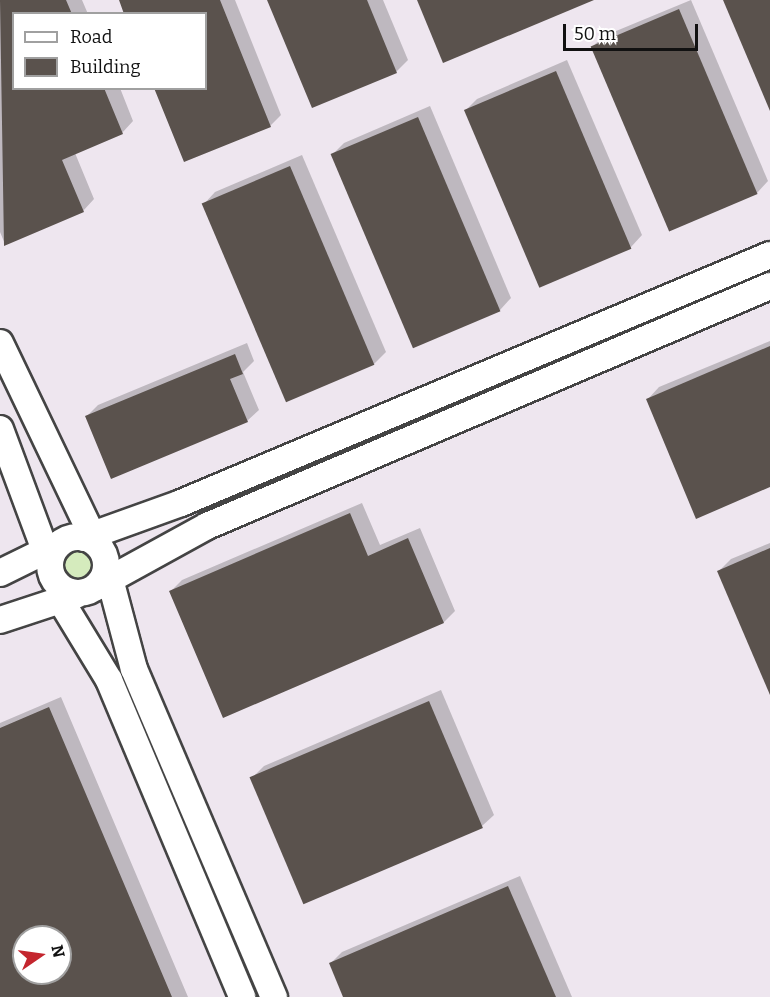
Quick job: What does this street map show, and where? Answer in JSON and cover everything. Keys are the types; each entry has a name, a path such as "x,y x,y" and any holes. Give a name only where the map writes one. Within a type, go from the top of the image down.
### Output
{"street":[{"path":"0,573 52,547 181,503 770,255"},
{"path":"0,621 87,590 207,526 770,286"},
{"path":"0,344 88,536 104,555 105,572 87,590 63,590 52,576 52,547 0,429"},
{"path":"87,590 109,680 242,997"},
{"path":"87,590 134,669 274,997"}],"shaded area":[{"path":"0,0 770,0 770,997 0,997"}],"green space":[{"path":"78,548 90,553 95,565 90,577 78,582 66,577 61,565 66,553"}],"building":[{"path":"0,0 66,0 71,12 12,12 12,90 105,90 123,134 62,160 84,212 4,246"},
{"path":"119,0 220,0 271,127 184,162 155,90 207,90 207,12 123,12"},
{"path":"267,0 367,0 397,73 312,108"},
{"path":"417,0 594,0 443,63"},
{"path":"723,0 770,0 770,111"},
{"path":"679,9 758,194 669,232 591,47"},
{"path":"556,71 631,249 539,288 464,110"},
{"path":"418,117 500,311 413,348 331,154"},
{"path":"290,166 374,365 286,402 202,204"},
{"path":"770,346 770,487 696,519 646,399"},
{"path":"235,354 243,374 230,379 248,422 111,479 85,416"},
{"path":"350,513 368,556 408,538 444,623 223,718 169,591"},
{"path":"770,548 770,695 717,571"},
{"path":"429,701 483,828 303,904 250,777"},
{"path":"49,707 172,997 0,997 0,728"},
{"path":"508,886 556,997 343,997 329,963"}]}
